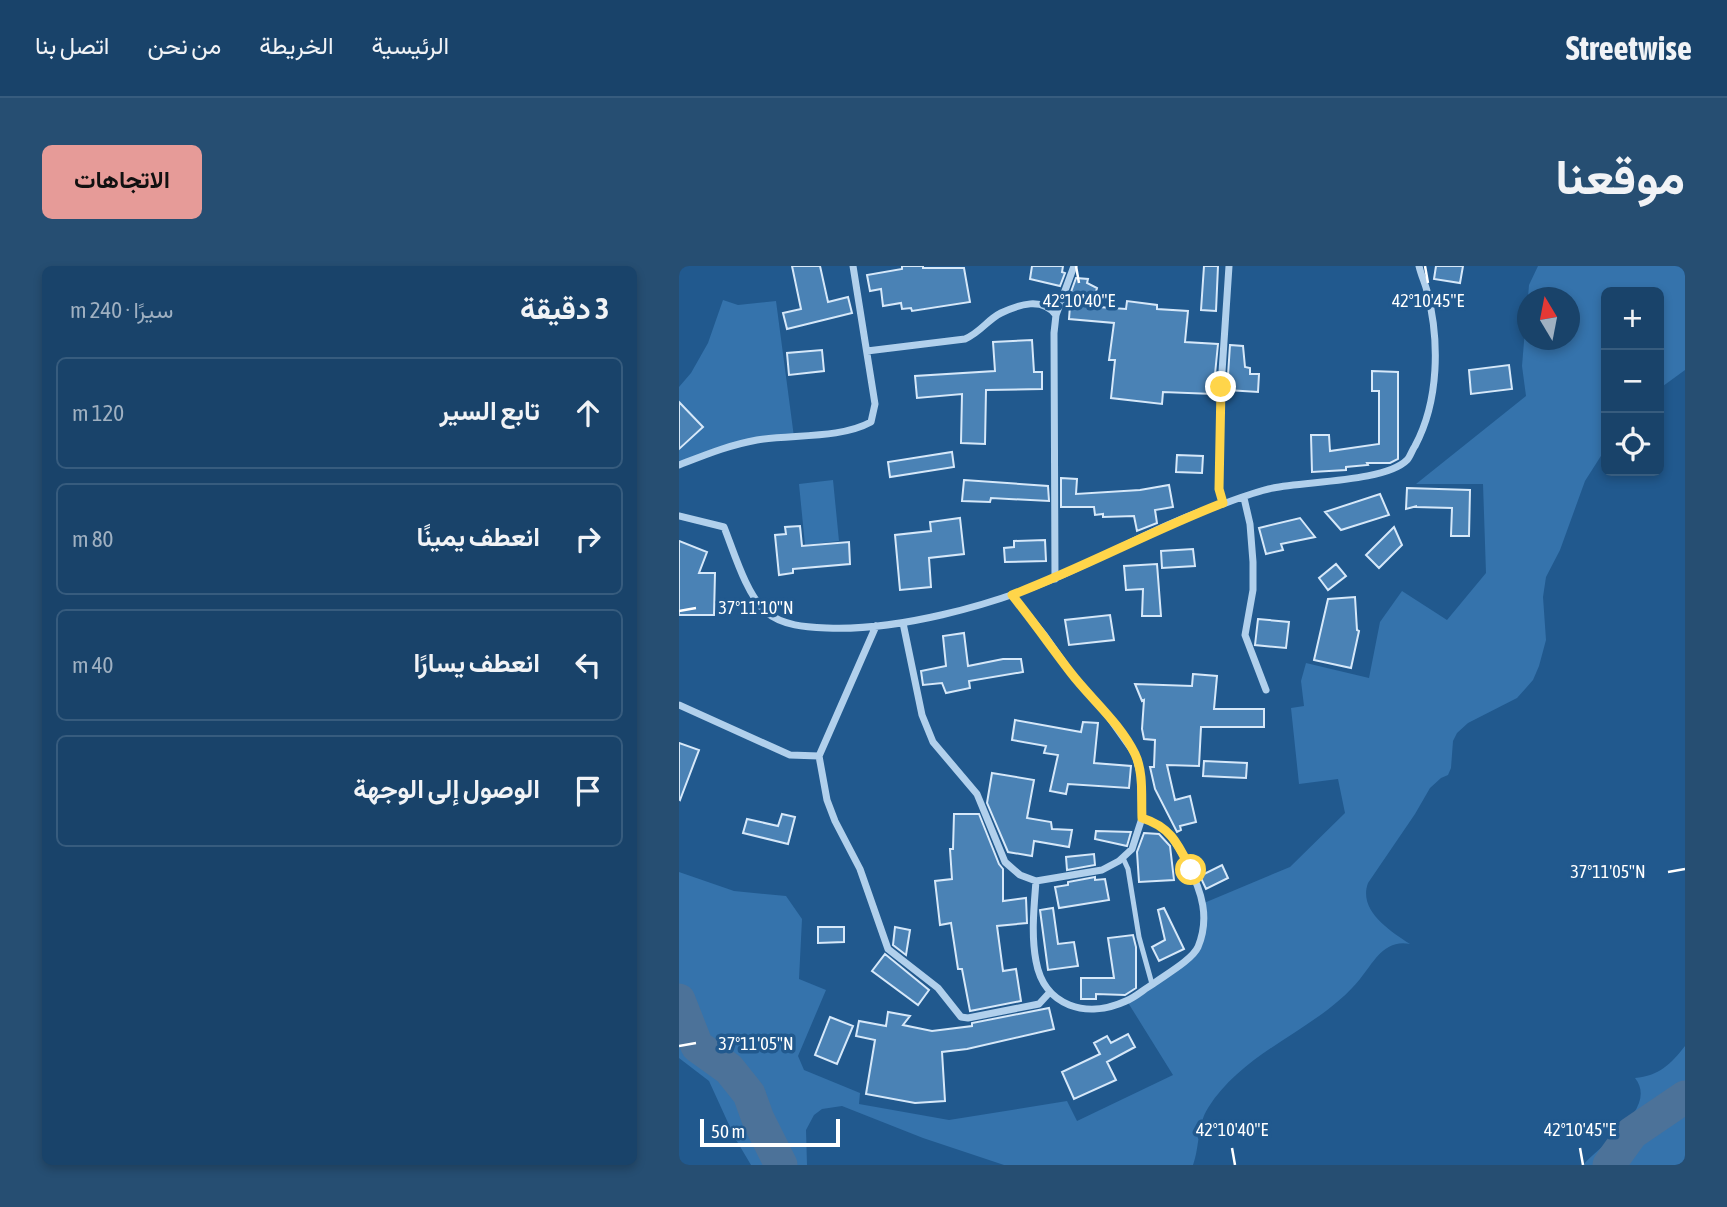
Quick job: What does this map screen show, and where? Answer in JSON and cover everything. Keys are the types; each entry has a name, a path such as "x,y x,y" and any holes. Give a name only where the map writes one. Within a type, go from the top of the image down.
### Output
{"street":[{"path":"679,465 727,446 761,439 846,430 871,422 875,404 853,266"},
{"path":"1055,579 1052,357 1056,315 1074,266"},
{"path":"1223,503 1219,489 1221,387 1229,266"},
{"path":"679,516 724,527 754,596 765,611 780,620 804,627 848,629 904,623 1012,595 1055,579 1170,523 1270,489 1365,477 1392,469 1407,459 1425,428 1432,405 1433,332 1428,292 1419,266"},
{"path":"867,351 965,339 979,333 1000,314 1038,302 1050,307 1056,315"},
{"path":"1244,498 1250,524 1253,562 1253,590 1245,635 1266,690"},
{"path":"904,623 922,715 933,742 977,794 1005,862 1020,875 1036,881 1102,870 1123,858 1132,849 1142,818 1140,774 1135,754 1012,595"},
{"path":"876,626 819,756 827,800 860,869 888,949 939,988 961,1017 968,1018 1039,1003 1050,992"},
{"path":"679,705 790,755 819,756"},
{"path":"1036,881 1036,962 1050,992 1062,1003 1077,1009 1092,1009 1127,1001 1178,967 1198,949 1205,918 1204,903 1183,855 1168,832 1158,823 1142,818"}],"lane":[{"path":"1123,858 1128,869 1139,937 1152,984"}],"shaded area":[{"path":"1538,266 1685,266 1685,370 1664,385 1664,287 1601,287 1601,456 1585,481 1560,550 1546,577 1543,597 1546,640 1539,666 1533,680 1517,698 1468,723 1457,733 1453,741 1448,775 1430,788 1368,883 1367,902 1371,910 1385,926 1410,944 1401,943 1386,948 1344,996 1262,1054 1224,1088 1204,1115 1193,1165 1004,1165 923,1138 842,1106 822,1109 814,1115 806,1130 807,1165 751,1165 735,1138 709,1081 679,1058 679,872 734,891 786,896 802,919 799,979 826,990 798,1056 804,1070 860,1093 859,1104 949,1120 1067,1101 1077,1121 1173,1075 1127,1001 1197,949 1204,903 1290,867 1345,813 1338,779 1299,784 1291,708 1304,706 1301,681 1306,663 1369,678 1380,622 1402,591 1447,620 1486,573 1483,484 1416,484 1526,396 1522,366 1523,350 1580,350 1580,287 1529,285"},
{"path":"723,300 738,305 776,301 794,437 761,439 679,465 679,387 691,373 708,343"},
{"path":"833,480 839,541 805,545 799,484"},
{"path":"1685,1046 1685,1165 1583,1165 1634,1113 1640,1101 1640,1089 1635,1078 1651,1075 1664,1068"}],"building":[{"path":"792,266 820,266 828,302 848,297 852,313 787,329 783,313 801,309"},
{"path":"902,266 964,268 970,302 912,311 911,308 902,309 901,303 883,306 881,289 870,291 867,275 902,269"},
{"path":"1032,266 1063,266 1062,272 1065,273 1060,286 1030,279"},
{"path":"1204,266 1218,266 1216,311 1201,310"},
{"path":"1436,266 1463,266 1460,283 1434,279"},
{"path":"1076,278 1088,279 1087,283 1097,288 1095,295 1086,293 1085,306 1126,309 1127,301 1157,305 1157,309 1188,311 1185,342 1218,344 1213,394 1163,392 1162,404 1111,398 1115,360 1109,360 1114,323 1069,319 1071,292"},
{"path":"1032,340 1034,372 1042,372 1042,389 986,390 985,444 961,443 962,394 917,398 915,376 995,371 993,342"},
{"path":"1230,345 1243,346 1245,367 1250,368 1250,374 1259,374 1258,392 1227,390"},
{"path":"822,350 824,371 789,375 787,353"},
{"path":"1509,365 1512,389 1471,394 1469,370"},
{"path":"1372,371 1398,372 1398,459 1390,463 1346,467 1346,470 1312,472 1311,435 1329,435 1330,451 1379,444 1379,391 1372,391"},
{"path":"679,402 703,427 679,449"},
{"path":"952,452 954,467 890,477 888,462"},
{"path":"1177,455 1203,456 1202,473 1176,472"},
{"path":"1061,478 1077,479 1076,494 1140,490 1169,485 1173,507 1155,510 1157,523 1137,531 1134,516 1103,517 1103,514 1095,515 1094,507 1061,507"},
{"path":"964,480 1048,486 1049,501 991,498 990,502 962,501"},
{"path":"1407,488 1470,490 1469,536 1451,536 1452,508 1415,507 1417,506 1406,509"},
{"path":"1380,494 1389,515 1341,530 1325,512"},
{"path":"960,518 964,554 929,558 931,587 900,590 895,535 931,531 930,522"},
{"path":"1300,518 1315,537 1281,544 1283,550 1266,554 1259,528"},
{"path":"800,526 802,546 849,542 850,564 793,569 793,573 779,575 775,535 786,534 785,527"},
{"path":"1394,527 1402,545 1379,568 1366,555"},
{"path":"1045,540 1046,561 1005,562 1004,548 1014,547 1014,541"},
{"path":"679,541 707,552 699,573 715,573 714,615 679,615"},
{"path":"1193,549 1195,566 1162,568 1161,551"},
{"path":"1157,564 1161,616 1142,616 1143,589 1126,590 1124,566"},
{"path":"1336,564 1346,576 1328,590 1319,578"},
{"path":"1355,597 1359,631 1351,668 1314,660 1328,599"},
{"path":"1110,615 1114,640 1069,645 1065,620"},
{"path":"1258,619 1289,622 1286,648 1255,645"},
{"path":"964,633 968,666 1003,659 1021,659 1023,672 969,681 970,688 946,693 942,683 923,685 921,671 946,666 943,636"},
{"path":"1193,674 1217,676 1214,709 1264,709 1264,727 1201,727 1199,766 1167,765 1175,800 1190,796 1196,822 1180,826 1181,830 1177,832 1155,789 1150,767 1154,767 1155,740 1144,739 1144,700 1142,701 1135,684 1192,686"},
{"path":"1015,720 1081,732 1083,722 1098,723 1094,763 1131,766 1129,788 1068,784 1066,794 1050,791 1058,755 1044,753 1046,746 1012,740"},
{"path":"679,743 699,750 680,800 679,799"},
{"path":"1204,761 1247,763 1246,778 1203,776"},
{"path":"992,773 1034,780 1027,818 1051,822 1052,829 1072,830 1069,847 1034,841 1032,856 1008,852 987,803"},
{"path":"782,814 795,817 788,844 743,833 747,819 778,826"},
{"path":"954,814 979,814 1003,869 1003,901 1026,898 1027,923 997,926 1003,971 1016,969 1021,1001 970,1011 962,969 958,969 951,923 940,925 935,881 952,879 950,849 953,849"},
{"path":"1096,831 1131,832 1127,846 1095,839"},
{"path":"1144,833 1159,834 1170,846 1174,880 1139,882 1137,852"},
{"path":"1094,854 1095,865 1067,870 1066,857"},
{"path":"1222,865 1228,878 1206,889 1200,876"},
{"path":"1095,877 1095,880 1105,879 1109,900 1059,908 1055,887"},
{"path":"1053,908 1058,944 1074,942 1078,966 1048,970 1040,910"},
{"path":"1164,908 1184,949 1159,961 1152,947 1165,940 1158,910"},
{"path":"818,927 844,927 844,942 818,943"},
{"path":"895,927 910,930 906,955 893,945"},
{"path":"1133,935 1136,947 1136,988 1125,995 1096,994 1096,999 1081,999 1081,978 1114,978 1108,938"},
{"path":"885,954 929,990 918,1005 872,971"},
{"path":"1049,1008 1054,1029 942,1052 945,1101 915,1103 866,1094 875,1040 856,1036 859,1021 886,1026 888,1012 910,1016 903,1025 932,1031 972,1026 972,1023"},
{"path":"830,1017 853,1026 837,1064 815,1055"},
{"path":"1128,1034 1135,1047 1107,1062 1116,1080 1074,1099 1062,1072 1100,1054 1094,1043 1107,1036 1111,1043"}],"waterway":[{"path":"679,1000 697,1046 729,1069 749,1094 781,1165"},
{"path":"1609,1165 1632,1133 1685,1097"}],"route":[{"path":"1191,870 1168,832 1158,823 1142,818 1140,774 1135,754 1124,737 1012,595 1055,579 1170,523 1223,503 1219,489 1221,387"}]}
